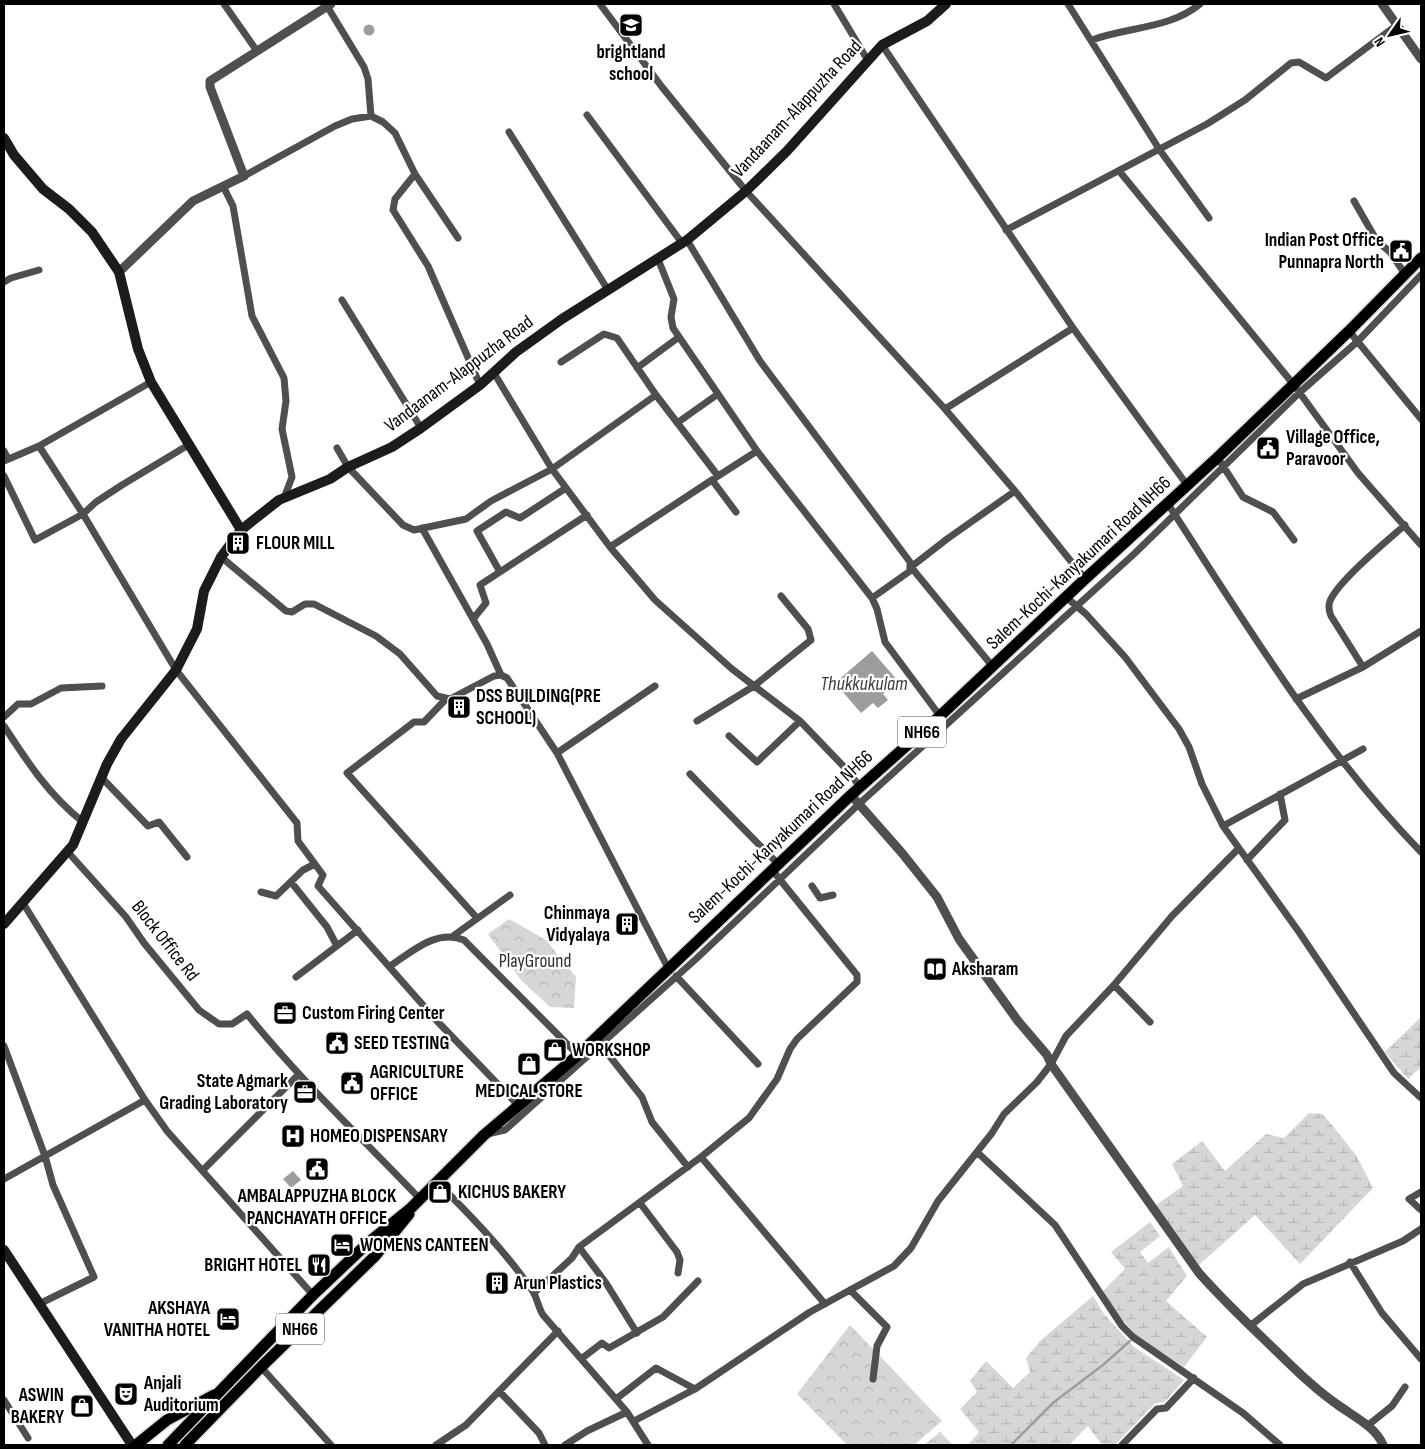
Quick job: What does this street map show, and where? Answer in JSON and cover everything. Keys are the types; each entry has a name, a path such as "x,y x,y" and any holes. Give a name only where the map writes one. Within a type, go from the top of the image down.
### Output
{"main road":[{"name":"Vandaanam-Alappuzha Road","path":"4,924 68,851 84,822 107,764 121,740 176,670 197,629 204,592 221,557 240,530 258,514 284,498 330,479 348,467 392,447 480,384 516,352 684,242 746,191 787,152 867,59 882,45 927,21 946,4"},
{"path":"4,138 43,189 69,209 92,232 119,272 138,350 151,382 240,530"},
{"name":"Salem-Kochi-Kanyakumari Road NH66","path":"168,1445 214,1395 313,1295 369,1242 419,1201 484,1135 672,972 777,872 851,795 940,716 1187,486 1220,462 1297,389 1349,331 1421,258"},
{"name":"NH66","path":"185,1445 261,1367 375,1256 419,1201"},
{"path":"4,1250 134,1445 167,1420 214,1395"}],"street":[{"path":"224,4 257,51"},
{"path":"600,4 662,87 746,191 945,409 1015,491 1085,579"},
{"path":"834,4 867,59"},
{"path":"1068,4 1159,149 1209,218"},
{"path":"1092,40 1112,32 1143,29 1192,10 1200,4"},
{"path":"1382,4 1420,54"},
{"path":"244,176 210,87 210,81 329,5 364,67 368,79 371,116"},
{"path":"1006,230 1120,172 1245,100 1291,63 1299,62 1326,78 1397,25"},
{"path":"882,45 1073,328 1187,486"},
{"path":"586,115 684,242 760,361 910,562 911,567 993,667"},
{"path":"119,272 193,201 244,176 335,126 352,119 371,116 383,122 395,133 415,174 458,238"},
{"path":"509,132 608,290"},
{"path":"1120,172 1297,389 1337,448 1421,545"},
{"path":"415,174 395,200 393,210 428,266 480,384"},
{"path":"223,186 233,206 252,316 284,378 286,401 282,429 292,477 284,498"},
{"path":"1354,201 1377,241 1390,252 1405,274"},
{"path":"658,259 672,292 674,304 671,324 679,337 757,451 872,598 877,609 885,642 940,716"},
{"path":"4,282 38,270"},
{"path":"1297,389 1358,341 1421,275"},
{"path":"342,300 421,428"},
{"path":"945,409 1073,328"},
{"path":"1349,331 1421,419"},
{"path":"561,362 604,334 617,338 715,478 736,512"},
{"path":"637,368 679,337"},
{"path":"494,373 552,469 610,547 655,600 710,650 754,686 780,703 800,721 860,787"},
{"path":"4,451 6,460 39,446 151,382"},
{"path":"677,423 718,394"},
{"path":"337,448 348,467 403,525 414,530 466,519 491,501 552,469 656,395"},
{"path":"4,476 35,540 83,514 96,502 190,444"},
{"path":"39,446 83,514 176,670 296,823 298,840 323,875 318,886 437,1021 518,1106"},
{"path":"610,547 757,451"},
{"path":"777,872 859,804 1077,607 1175,514 1220,462 1243,497 1273,512 1294,540"},
{"path":"500,572 477,531 506,512 520,518 566,488"},
{"path":"872,598 910,571 911,567 947,539 1015,491"},
{"path":"1168,504 1296,698 1340,760 1373,801 1421,852"},
{"path":"473,619 486,603 480,585 587,515"},
{"path":"1363,667 1331,616 1330,601 1336,592 1372,554 1405,525"},
{"path":"422,528 500,668 501,675"},
{"path":"221,557 286,611 292,612 306,604 314,604 376,636 400,654 437,696 446,699"},
{"path":"697,721 754,686 811,640 808,629 781,596"},
{"path":"1067,598 1086,614 1125,657 1179,730 1189,747 1202,784 1223,826 1299,932 1394,1074 1421,1098"},
{"path":"1296,698 1363,667 1421,631"},
{"path":"478,918 347,773 414,722 424,722 446,699 494,676 501,675 507,678 557,753 672,972 758,1064"},
{"path":"4,717 18,704 32,704 61,688 102,686"},
{"path":"557,753 655,686"},
{"path":"729,736 757,762 800,721"},
{"path":"4,726 26,762 61,805 84,822"},
{"path":"1223,826 1363,749"},
{"path":"534,1293 572,1258 579,1247 688,1167 749,1118 777,1079 790,1048 797,1039 858,979 777,872 690,774"},
{"path":"102,778 148,826 159,822 187,857"},
{"path":"1247,860 1285,820 1280,794"},
{"path":"851,795 902,852 937,897 959,939 1018,1021 1047,1055 1051,1064 1199,1273 1220,1297 1305,1378 1367,1426 1381,1440 1383,1445"},
{"path":"634,1421 695,1389 824,1304 894,1266 911,1248 938,1201 1004,1114 1037,1082 1051,1064 1066,1036 1114,985 1172,916 1239,848"},
{"name":"Block Office Rd","path":"68,851 126,916 144,943 199,1010 219,1024 232,1024 248,1014 298,1075"},
{"path":"261,892 276,896 303,870 316,864"},
{"path":"291,882 327,927 337,946"},
{"path":"812,886 820,898 833,895"},
{"path":"453,936 510,895"},
{"path":"22,903 145,1100 167,1130 313,1295"},
{"path":"296,977 358,930"},
{"path":"390,966 442,936 453,936 464,940 578,1055"},
{"path":"484,1135 505,1130 600,1044 672,972"},
{"path":"1114,985 1150,1022"},
{"path":"600,1044 642,1097 652,1122 688,1167"},
{"path":"4,1046 45,1156 53,1185 94,1276 39,1304"},
{"path":"203,1170 298,1075 419,1201"},
{"path":"4,1179 145,1100"},
{"path":"977,1152 1055,1226 1122,1326 1142,1344 1243,1413 1280,1445"},
{"path":"701,1157 824,1304"},
{"path":"437,1182 498,1246 534,1293 536,1304 627,1412 648,1445"},
{"path":"1421,1192 1409,1199 1421,1210"},
{"path":"640,1203 676,1252 680,1260 678,1273"},
{"path":"1250,1326 1286,1295 1303,1284 1350,1262 1403,1241 1421,1228"},
{"path":"579,1247 606,1282 637,1332"},
{"path":"1350,1262 1382,1313 1421,1359"},
{"path":"582,1359 602,1343 609,1348 663,1317 698,1281"},
{"path":"850,1290 887,1327 877,1346 873,1378"},
{"path":"436,1445 466,1425 558,1331"},
{"path":"261,1367 331,1445"},
{"path":"616,1399 656,1368 695,1389"},
{"path":"1122,1445 1157,1409 1166,1408 1194,1378"},
{"path":"1367,1426 1392,1406 1405,1387"},
{"path":"500,1391 539,1434 545,1445"},
{"path":"4,1400 28,1438"},
{"path":"565,1445 587,1431 627,1412"}],"green space":[{"name":"PlayGround","path":"509,919 546,940 576,977 574,1008 550,1007 521,980 488,934"},
{"path":"1421,1017 1421,1067 1408,1079 1385,1052"},
{"path":"1309,1113 1323,1114 1356,1155 1373,1188 1300,1264 1255,1215 1199,1265 1156,1205 1183,1186 1172,1164 1202,1141 1225,1171 1266,1134 1284,1138"},
{"path":"1150,1222 1160,1236 1140,1252 1148,1263 1169,1247 1187,1276 1166,1301 1207,1337 1184,1367 1137,1337 1115,1311 1103,1291 1125,1269 1111,1252"},
{"path":"1093,1296 1104,1314 1134,1347 1184,1380 1165,1402 1155,1403 1115,1445 1102,1445 1088,1426 1069,1445 968,1445 979,1432 960,1409 977,1392 970,1381 986,1361 1013,1388 1030,1372 1026,1358 1041,1340"},
{"path":"850,1325 942,1421 914,1445 847,1445 797,1394"},
{"path":"940,1432 953,1445 924,1445"}],"water":[{"path":"369,24 375,30 369,36 363,30"},
{"name":"Thukkukulam","path":"872,651 898,681 883,694 888,700 878,708 873,703 861,713 835,683"},
{"path":"293,1171 301,1180 291,1188 283,1179"}],"waterway":[{"path":"1011,1445 1054,1402 1103,1365 1130,1341"}],"place":[{"name":"brightland school","path":"631,25"},
{"name":"Indian Post Office Punnapra North","path":"1401,251"},
{"name":"Village Office, Paravoor","path":"1268,448"},
{"name":"FLOUR MILL","path":"238,543"},
{"name":"DSS BUILDING(PRE SCHOOL)","path":"459,707"},
{"name":"Chinmaya Vidyalaya","path":"627,924"},
{"name":"Aksharam","path":"935,969"},
{"name":"Custom Firing Center","path":"285,1013"},
{"name":"SEED TESTING","path":"337,1043"},
{"name":"WORKSHOP","path":"555,1050"},
{"name":"MEDICAL STORE","path":"529,1064"},
{"name":"AGRICULTURE OFFICE","path":"352,1083"},
{"name":"State Agmark Grading Laboratory","path":"305,1092"},
{"name":"HOMEO DISPENSARY","path":"293,1136"},
{"name":"AMBALAPPUZHA BLOCK PANCHAYATH OFFICE","path":"317,1169"},
{"name":"KICHUS BAKERY","path":"440,1192"},
{"name":"WOMENS CANTEEN","path":"342,1245"},
{"name":"BRIGHT HOTEL","path":"319,1265"},
{"name":"Arun Plastics","path":"497,1283"},
{"name":"AKSHAYA VANITHA HOTEL","path":"228,1319"},
{"name":"Anjali Auditorium","path":"126,1394"},
{"name":"ASWIN BAKERY","path":"82,1406"}]}
